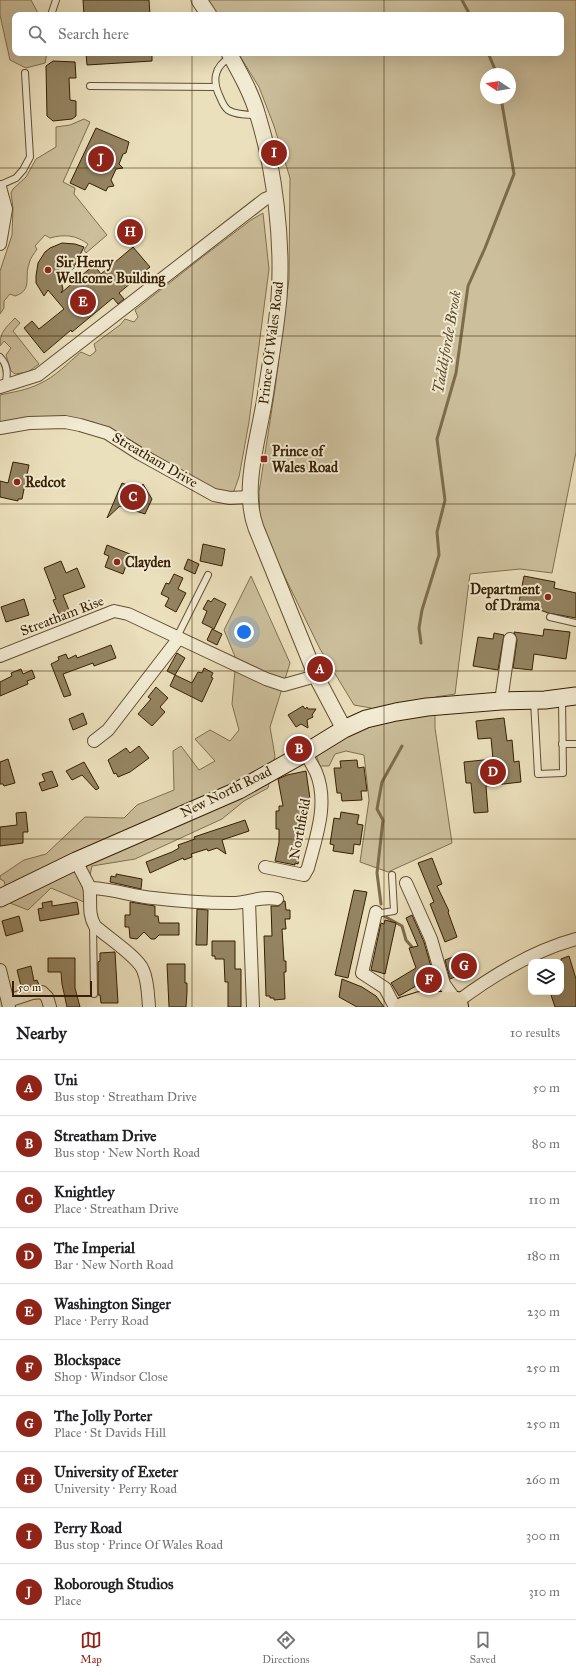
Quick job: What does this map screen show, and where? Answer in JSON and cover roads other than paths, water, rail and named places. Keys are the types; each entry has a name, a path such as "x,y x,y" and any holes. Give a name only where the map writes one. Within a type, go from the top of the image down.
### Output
{"highway":[{"path":"404,1007 420,1002 457,1004"}],"main road":[{"name":"New North Road","path":"0,898 76,861 239,790 344,729 366,719 427,707 569,697"}],"street":[{"path":"199,0 207,12"},
{"name":"Prince Of Wales Road","path":"231,56 240,71 258,115 269,160 278,222 279,297 249,497"},
{"path":"0,186 6,209 0,244"},
{"path":"3,386 38,376 265,200 274,195"},
{"name":"Streatham Drive","path":"0,428 29,423 65,422 80,425 107,433 140,454 214,495 230,498 249,497"},
{"path":"249,497 250,511 254,524 316,676 344,729"},
{"name":"Streatham Rise","path":"0,656 114,611 128,614 266,679 284,685 316,676"},
{"path":"94,741 110,736 178,637"},
{"path":"501,701 510,639"},
{"name":"Northfield","path":"265,867 304,875 308,868 320,818 322,795 316,772 305,753"},
{"path":"76,861 89,886 90,913 93,923 142,967 146,976 148,1006"},
{"path":"406,883 431,939 444,984 457,1004 474,988 533,955 576,940"},
{"path":"89,886 92,888 153,898 232,903 249,902 258,897 277,898"},
{"path":"249,902 253,1007"},
{"path":"375,913 362,974 385,988 395,1007"},
{"path":"0,970 8,1004 32,993 42,992 47,997 50,1007"}],"lane":[{"path":"52,12 56,0"},
{"path":"229,56 218,69 215,87 223,104 229,110 258,115"},
{"path":"0,186 16,178 23,170 30,157 25,73"},
{"path":"90,86 215,87"},
{"path":"0,357 4,361 7,374 3,386"},
{"path":"178,637 208,575"},
{"path":"550,617 576,623"},
{"path":"534,700 538,774 563,773 562,744 569,697"},
{"path":"562,744 576,744"},
{"path":"375,913 394,911 392,875"},
{"path":"93,923 94,994"}],"waterway":[{"name":"Taddiforde Brook","path":"462,0 468,12"},
{"name":"Taddiforde Brook","path":"489,56 494,68"},
{"name":"Taddiforde Brook","path":"421,643 419,628 422,610 439,555 437,532 445,500 437,439 456,373 468,286 485,248 514,174 502,104"},
{"name":"Taddiforde Brook","path":"381,904 377,873 383,820 377,809 382,782 402,746"},
{"name":"Taddiforde Brook","path":"384,916 402,926 406,940 412,947"}],"place":[{"name":"Perry Road","path":"274,153"},
{"name":"Roborough Studios","path":"101,159"},
{"name":"University of Exeter","path":"130,232"},
{"name":"Sir Henry Wellcome Building","path":"48,270"},
{"name":"Washington Singer","path":"83,302"},
{"name":"Prince of Wales Road","path":"264,459"},
{"name":"Redcot","path":"17,482"},
{"name":"Knightley","path":"133,497"},
{"name":"Clayden","path":"117,562"},
{"name":"Department of Drama","path":"548,597"},
{"name":"Uni","path":"320,669"},
{"name":"Streatham Drive","path":"299,749"},
{"name":"The Imperial","path":"493,772"},
{"name":"The Jolly Porter","path":"464,966"},
{"name":"Blockspace","path":"429,980"}]}
